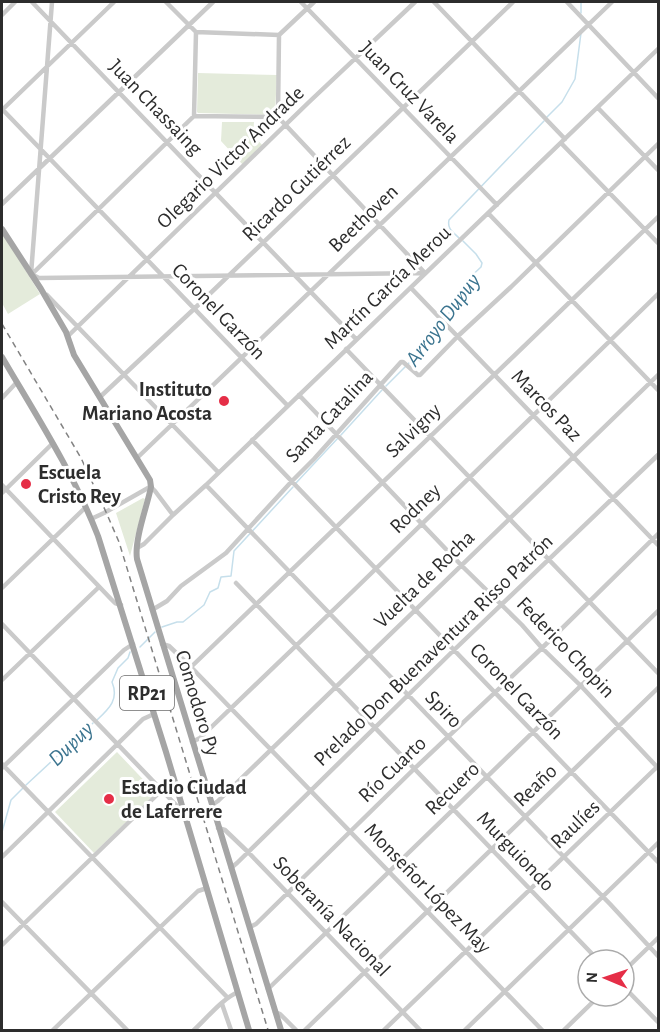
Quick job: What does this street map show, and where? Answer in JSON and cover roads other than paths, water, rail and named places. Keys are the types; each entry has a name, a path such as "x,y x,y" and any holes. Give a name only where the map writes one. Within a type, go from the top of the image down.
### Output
{"main road":[{"path":"2,229 68,336 74,355 150,480 151,487"},
{"name":"RP21","path":"2,357 53,443 92,519 133,644 249,1030"},
{"name":"Comodoro Py","path":"151,487 137,548 137,559 281,1030"}],"street":[{"path":"2,15 15,2"},
{"name":"Juan Chassaing","path":"32,2 356,339"},
{"path":"31,275 52,2"},
{"path":"2,109 114,2"},
{"path":"166,2 196,32 279,35"},
{"path":"2,204 213,2"},
{"name":"Juan Cruz Varela","path":"301,2 497,205"},
{"path":"278,117 279,35 314,2"},
{"name":"Olegario Victor Andrade","path":"68,336 415,2"},
{"path":"434,2 546,118 563,141 658,243"},
{"name":"Ricardo Gutiérrez","path":"100,397 513,2"},
{"path":"567,2 658,98"},
{"name":"Beethoven","path":"136,458 612,2"},
{"path":"31,275 194,116 196,32"},
{"name":"Martín García Merou","path":"137,548 206,485 658,49"},
{"path":"598,108 658,170"},
{"name":"Coronel Garzón","path":"2,109 288,406"},
{"path":"194,116 278,117 425,273"},
{"name":"Santa Catalina","path":"152,610 223,556 401,362 420,375 658,144"},
{"path":"488,213 658,390"},
{"name":"Salvigny","path":"190,667 658,217"},
{"path":"31,275 39,278 425,273"},
{"name":"Marcos Paz","path":"411,288 658,545"},
{"path":"41,290 218,472"},
{"name":"Rodney","path":"192,742 200,738 658,294"},
{"path":"346,349 658,673"},
{"name":"Vuelta de Rocha","path":"212,805 272,750 335,686 658,375"},
{"path":"2,398 17,382"},
{"name":"Federico Chopin","path":"299,395 658,767"},
{"name":"Coronel Garzón","path":"252,440 658,862"},
{"path":"53,443 3,489 115,603 121,605"},
{"name":"Prelado Don Buenaventura Risso Patrón","path":"231,868 376,729 501,604 658,455"},
{"name":"Spiro","path":"206,485 603,896 658,956"},
{"path":"92,519 151,487 172,515"},
{"path":"2,588 86,507"},
{"name":"Río Cuarto","path":"250,927 288,894 658,534"},
{"name":"Murguiondo","path":"236,583 586,948"},
{"path":"2,680 99,587"},
{"name":"Recuero","path":"268,989 658,611"},
{"path":"2,624 117,745 183,810"},
{"path":"133,644 2,766 33,795 227,997"},
{"name":"Monseñor López May","path":"162,644 170,646 542,1030"},
{"name":"Reaño","path":"305,1030 658,688"},
{"path":"2,856 143,719 154,714"},
{"name":"Raulíes","path":"384,1030 658,767"},
{"path":"2,945 162,790 175,782"},
{"name":"Soberanía Nacional","path":"218,828 225,830 248,852 420,1030"},
{"path":"465,1030 658,843"},
{"path":"53,1030 198,891 207,888"},
{"path":"2,902 127,1030"},
{"path":"636,959 658,938"},
{"path":"194,1030 227,997 238,992"},
{"path":"636,999 658,1022"},
{"path":"222,1004 231,1030"},
{"path":"564,1030 587,1008"},
{"path":"275,1012 296,1030"}],"waterway":[{"name":"Arroyo Dupuy","path":"581,2 581,13"},
{"name":"Arroyo Dupuy","path":"547,117 562,102 575,79 581,33"},
{"name":"Arroyo Dupuy","path":"459,238 450,228 449,220 544,121"},
{"name":"Arroyo Dupuy","path":"386,386 414,358 449,313 465,282 481,267 482,263 476,254 463,241"},
{"name":"Arroyo Dupuy","path":"341,435 382,390"},
{"name":"Arroyo Dupuy","path":"296,483 338,438"},
{"name":"Arroyo Dupuy","path":"162,627 183,622 204,605 210,592 218,588 221,577 231,576 234,551 293,487"},
{"name":"Arroyo Dupuy","path":"140,647 155,632"},
{"name":"Dupuy","path":"97,720 112,703 114,698 112,682 118,668 128,658 130,652"},
{"name":"Dupuy","path":"26,785 93,723"},
{"name":"Dupuy","path":"2,832 11,800 23,788"}],"railway":[{"path":"2,324 81,458 119,542 268,1030"}],"place":[{"name":"Instituto Mariano Acosta","path":"224,401"},
{"name":"Escuela Cristo Rey","path":"26,484"},
{"name":"Estadio Ciudad de Laferrere","path":"109,799"}]}
